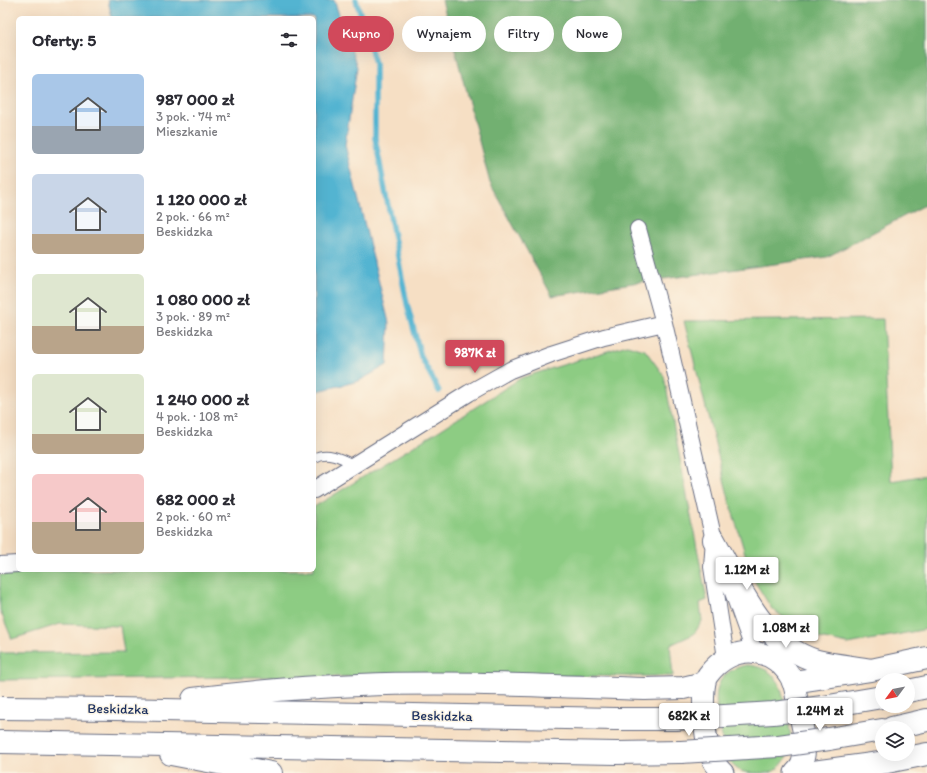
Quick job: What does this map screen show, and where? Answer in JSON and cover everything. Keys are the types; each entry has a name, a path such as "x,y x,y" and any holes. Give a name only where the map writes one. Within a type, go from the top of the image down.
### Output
{"main road":[{"path":"714,540 755,613 767,628 785,644 801,655 817,661 871,670"},
{"path":"793,682 871,670 927,658"},
{"path":"116,709 272,690 359,685 424,684 645,689 683,688 704,683"},
{"path":"915,690 927,687"},
{"name":"Beskidzka","path":"0,708 675,719 774,714 875,698"},
{"path":"915,723 927,720"},
{"path":"0,742 608,753 681,752 779,746 875,731"},
{"path":"115,743 271,773"},
{"path":"806,773 887,762 927,754"},
{"path":"860,773 866,769 887,762"}],"street":[{"path":"638,229 664,323 714,540 754,651"},
{"path":"316,489 469,393 510,370 550,354 604,337 664,323"},
{"path":"714,540 712,567 726,658"},
{"path":"0,565 16,564"},
{"path":"723,773 712,758 706,737 704,683 708,675 726,658 742,652 754,651 774,660 784,669 793,682 804,741 802,763 795,773"}],"lane":[{"path":"316,456 319,454 338,456 355,465"}],"green space":[{"path":"442,0 927,0 927,204 827,257 633,283 552,296 490,183 456,52 486,52 486,16 446,16"},
{"path":"883,319 891,481 927,475 927,629 848,644 810,636 772,609 752,577 730,503 684,321"},
{"path":"627,345 645,350 664,376 707,600 700,603 702,621 694,634 670,645 673,676 236,677 0,680 0,653 124,652 120,626 60,624 12,639 0,610 0,575 35,572 316,572 316,506 440,430 521,378"},
{"path":"746,665 756,666 770,672 778,683 783,698 791,743 787,757 777,769 769,773 749,773 739,770 728,759 724,747 717,709 717,690 725,675 734,669"}],"water":[{"path":"108,0 334,0 339,16 328,16 328,52 352,52 357,67 345,145 389,323 387,365 359,381 316,392 316,16 112,16"}],"waterway":[{"path":"356,0 375,63 375,138 407,304 421,357 439,391"}]}
